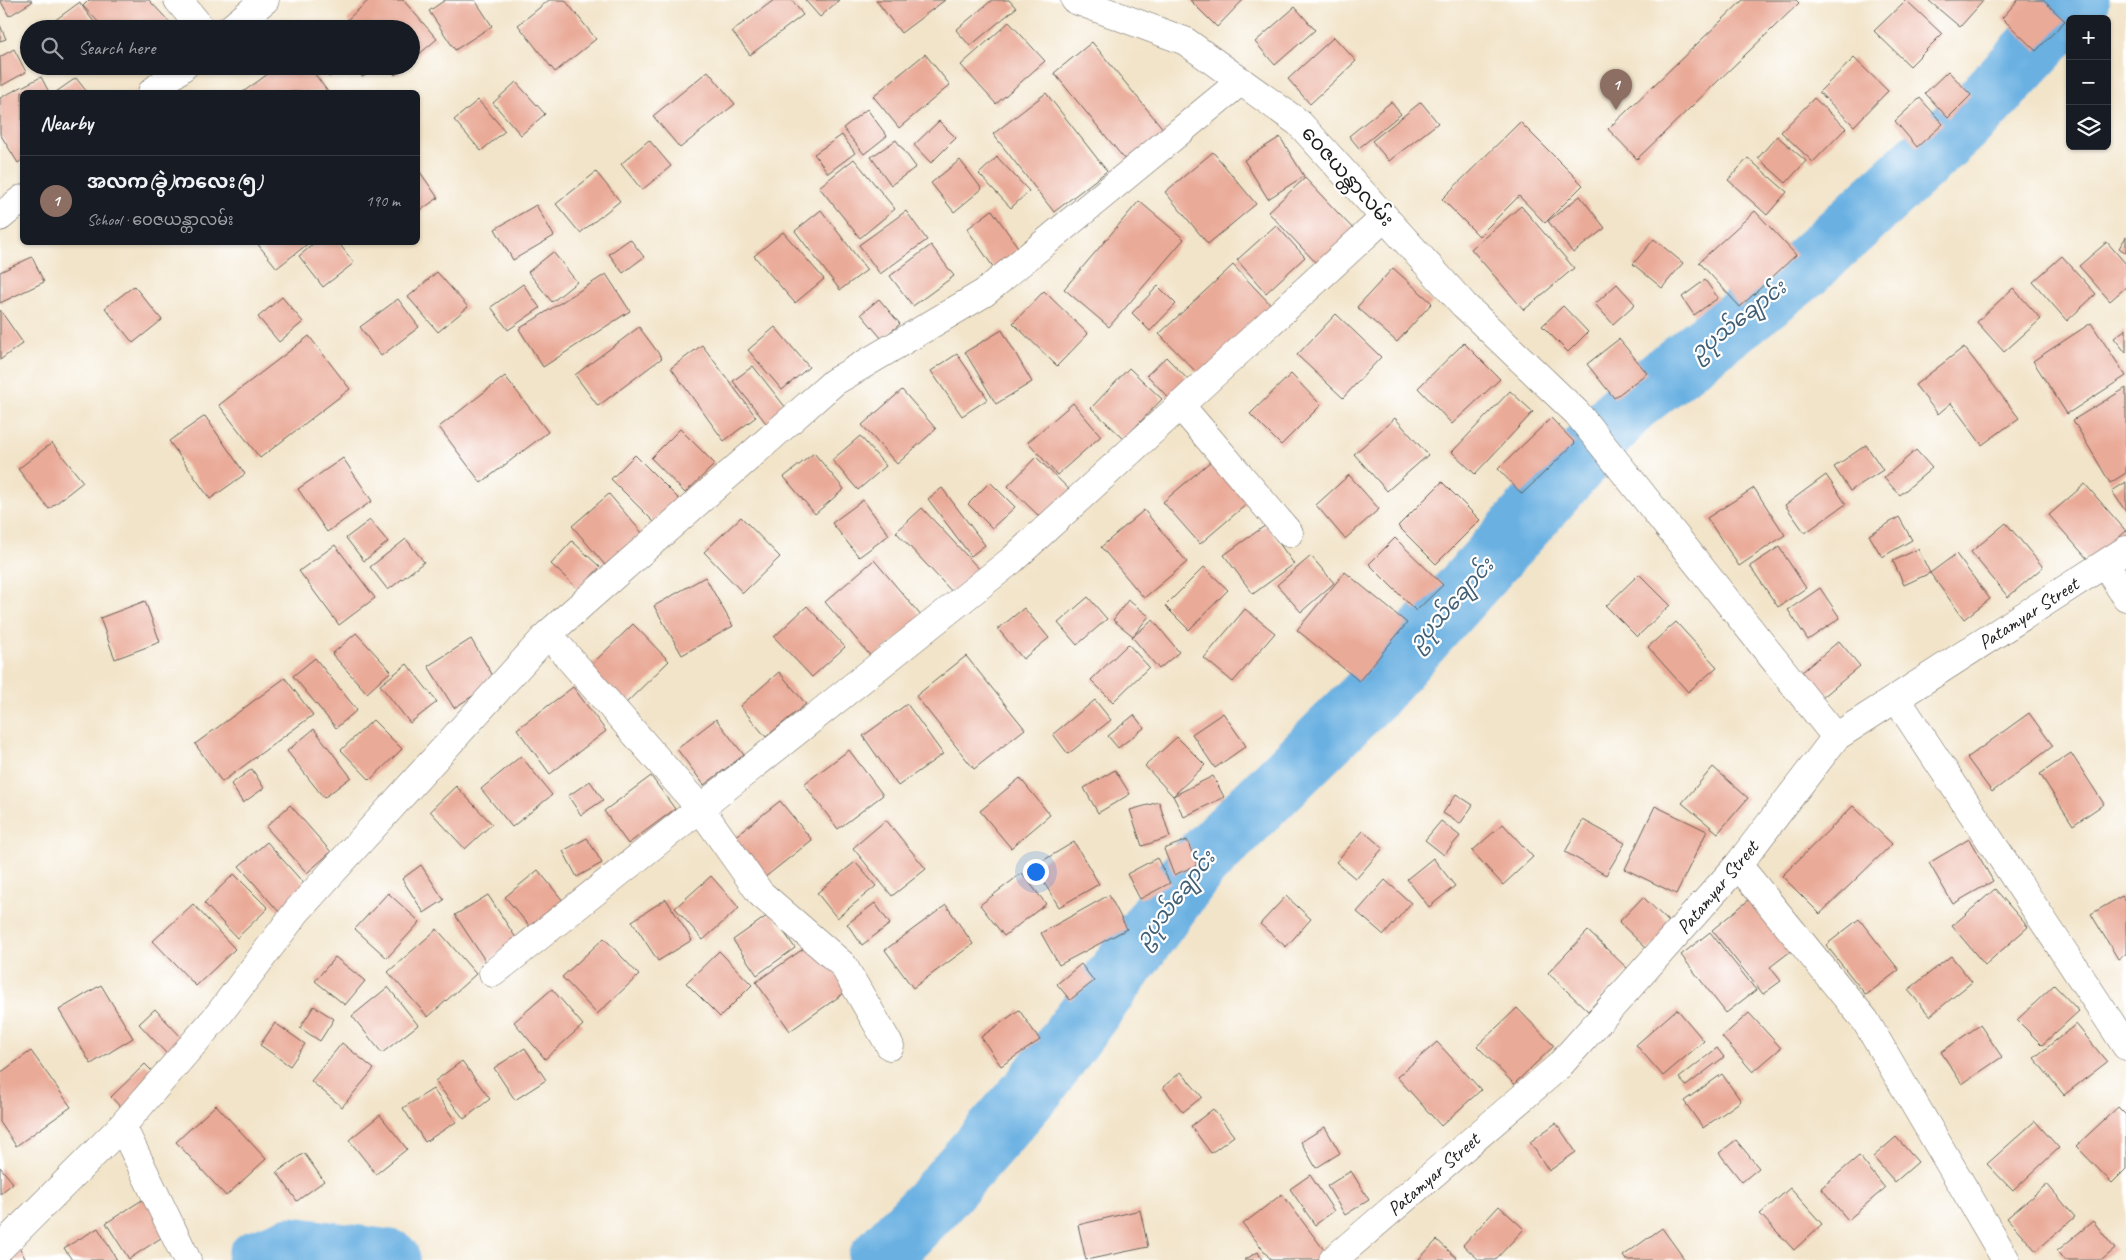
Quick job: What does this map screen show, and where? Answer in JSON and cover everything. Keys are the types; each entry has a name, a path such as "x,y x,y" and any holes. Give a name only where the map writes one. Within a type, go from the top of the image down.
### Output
{"street":[{"path":"178,0 195,20"},
{"path":"241,20 265,0"},
{"name":"ဝေဇယန္တာလမ်း","path":"1076,0 1185,41 1299,123 1464,305 1577,413 1836,737"},
{"path":"154,90 173,75"},
{"path":"0,1248 122,1126 219,1014 297,911 548,634 834,382 984,293 1241,81"},
{"path":"0,217 20,201"},
{"path":"493,974 1012,560 1385,217"},
{"path":"1180,405 1289,533"},
{"path":"2115,557 2126,597"},
{"name":"Patamyar Street","path":"1333,1260 1558,1067 1738,865 1836,737 2115,557"},
{"path":"548,634 700,808 760,893 843,965 890,1046"},
{"path":"1896,698 2126,1046"},
{"path":"1738,865 1865,1020 2006,1260"},
{"path":"122,1126 183,1252"}],"building":[{"path":"0,0 31,0 32,2 9,16"},
{"path":"89,0 149,0 168,20 96,20 83,6"},
{"path":"369,0 403,0 437,39 420,53 420,20 347,20"},
{"path":"445,0 475,0 492,26 455,50 429,11"},
{"path":"549,0 565,0 596,39 555,72 518,25"},
{"path":"774,0 792,0 803,15 750,55 732,31"},
{"path":"805,0 839,0 820,17"},
{"path":"876,0 945,0 901,33"},
{"path":"992,0 1009,0 1016,8 970,46 956,30"},
{"path":"1190,0 1243,0 1217,27"},
{"path":"1743,0 1796,0 1799,3 1637,159 1608,129"},
{"path":"1906,0 1942,34 1910,66 1874,31"},
{"path":"1928,0 1984,0 1960,27"},
{"path":"2018,0 2043,0 2065,21 2036,51 2002,18"},
{"path":"80,2 92,20 55,20"},
{"path":"1295,7 1315,30 1275,65 1255,42"},
{"path":"1009,22 1045,61 996,104 961,65"},
{"path":"0,25 6,39 0,41"},
{"path":"1334,37 1356,61 1310,104 1288,79"},
{"path":"1092,42 1169,136 1131,167 1054,73"},
{"path":"14,49 20,60 21,75 1,86 0,57"},
{"path":"925,54 950,85 899,128 873,96"},
{"path":"1854,58 1888,91 1854,126 1819,92"},
{"path":"708,71 735,104 680,148 653,116"},
{"path":"1948,71 1971,95 1948,118 1925,93"},
{"path":"267,75 316,75 327,90 246,90"},
{"path":"41,77 48,90 20,90 20,162 18,163 0,134 0,98"},
{"path":"76,78 85,90 59,90"},
{"path":"516,82 545,114 521,135 493,103"},
{"path":"1046,93 1107,171 1054,212 993,134"},
{"path":"1814,98 1846,128 1813,162 1781,132"},
{"path":"1920,98 1943,124 1917,147 1895,121"},
{"path":"478,100 505,131 481,151 454,120"},
{"path":"1391,102 1401,114 1359,148 1349,136"},
{"path":"1421,102 1438,123 1389,161 1372,141"},
{"path":"867,109 887,136 864,154 843,128"},
{"path":"939,121 956,138 931,163 914,145"},
{"path":"1520,122 1583,185 1545,223 1519,196 1479,236 1442,199"},
{"path":"842,135 855,153 828,173 814,154"},
{"path":"1777,136 1806,161 1786,183 1758,158"},
{"path":"1280,137 1304,176 1268,199 1244,160"},
{"path":"649,140 671,166 642,190 621,164"},
{"path":"896,140 916,167 891,185 871,157"},
{"path":"1213,152 1256,204 1208,244 1165,192"},
{"path":"997,157 1029,191 1011,208 979,174"},
{"path":"1748,158 1787,192 1767,215 1728,180"},
{"path":"854,159 895,209 860,238 819,187"},
{"path":"960,160 982,189 954,212 931,183"},
{"path":"420,172 438,198 420,211"},
{"path":"596,172 620,201 580,233 556,204"},
{"path":"1305,178 1356,232 1319,266 1268,212"},
{"path":"1580,196 1605,228 1573,253 1548,221"},
{"path":"1139,201 1184,239 1109,327 1064,289"},
{"path":"536,205 554,236 513,260 495,229"},
{"path":"1521,206 1574,268 1524,310 1471,249"},
{"path":"821,210 867,270 840,290 795,231"},
{"path":"992,210 1022,253 996,271 967,229"},
{"path":"906,211 927,240 880,274 859,245"},
{"path":"1755,211 1796,255 1740,307 1699,262"},
{"path":"1276,225 1305,257 1266,293 1237,260"},
{"path":"783,232 824,279 795,303 754,256"},
{"path":"2126,237 2126,253 2119,248"},
{"path":"630,239 644,257 623,273 609,254"},
{"path":"1654,239 1683,263 1662,288 1633,264"},
{"path":"2107,242 2126,264 2126,287 2110,301 2079,266"},
{"path":"258,245 306,245 277,268"},
{"path":"312,245 340,245 354,263 323,287 299,256"},
{"path":"931,245 954,276 913,306 890,276"},
{"path":"553,252 577,282 552,302 528,272"},
{"path":"2062,256 2096,294 2067,321 2033,282"},
{"path":"32,257 44,282 0,303 0,272"},
{"path":"1233,265 1274,308 1201,377 1159,334"},
{"path":"1393,268 1432,303 1397,342 1357,307"},
{"path":"437,272 468,307 438,332 408,297"},
{"path":"606,274 630,311 543,367 519,329"},
{"path":"1705,280 1718,298 1694,315 1682,297"},
{"path":"523,284 540,308 508,330 491,307"},
{"path":"1617,284 1635,304 1613,324 1595,304"},
{"path":"134,286 162,320 133,343 105,308"},
{"path":"1158,286 1176,304 1150,331 1132,313"},
{"path":"2013,288 2041,319 2004,352 1977,322"},
{"path":"1044,291 1088,334 1057,366 1013,323"},
{"path":"282,297 303,322 279,342 258,317"},
{"path":"398,299 419,327 381,356 360,327"},
{"path":"879,299 900,324 882,339 861,314"},
{"path":"1563,306 1588,332 1568,352 1542,326"},
{"path":"0,310 23,343 0,360"},
{"path":"1336,314 1381,357 1343,398 1297,355"},
{"path":"2091,323 2126,376 2067,414 2033,361"},
{"path":"639,327 662,358 598,406 575,375"},
{"path":"775,327 809,367 782,390 748,350"},
{"path":"2126,329 2126,353 2114,338"},
{"path":"1002,330 1032,382 996,404 965,352"},
{"path":"309,336 350,389 260,458 219,405"},
{"path":"1619,339 1647,373 1614,398 1587,364"},
{"path":"1464,343 1500,379 1452,424 1418,388"},
{"path":"702,345 756,417 724,441 671,368"},
{"path":"1964,347 2019,418 1982,445 1951,403 1938,414 1915,385"},
{"path":"957,354 988,399 962,416 931,371"},
{"path":"1166,357 1196,388 1176,406 1147,375"},
{"path":"753,366 786,408 766,423 733,381"},
{"path":"1129,368 1162,399 1124,439 1091,408"},
{"path":"1291,374 1321,405 1281,445 1250,414"},
{"path":"505,376 548,432 481,483 439,427"},
{"path":"2126,388 2126,473 2110,483 2073,420"},
{"path":"902,390 936,429 897,464 862,425"},
{"path":"1510,391 1533,412 1475,474 1452,452"},
{"path":"1073,403 1101,436 1057,475 1028,442"},
{"path":"205,416 245,474 210,499 169,441"},
{"path":"1395,418 1428,455 1387,491 1354,454"},
{"path":"1551,418 1575,443 1522,494 1498,469"},
{"path":"680,429 715,464 685,493 651,458"},
{"path":"860,436 886,466 858,490 832,460"},
{"path":"52,443 83,482 49,509 18,469"},
{"path":"1866,445 1883,470 1850,491 1834,467"},
{"path":"1916,450 1932,468 1900,495 1884,478"},
{"path":"814,453 844,489 815,514 784,477"},
{"path":"635,455 680,500 656,524 611,479"},
{"path":"1036,457 1073,493 1045,522 1008,486"},
{"path":"343,458 372,501 327,532 298,489"},
{"path":"1211,461 1248,503 1200,544 1163,502"},
{"path":"1349,475 1379,509 1345,539 1316,505"},
{"path":"1826,475 1846,504 1805,533 1785,505"},
{"path":"990,482 1015,507 992,528 968,504"},
{"path":"1442,482 1480,520 1436,564 1398,526"},
{"path":"2126,482 2126,512 2112,491"},
{"path":"2085,484 2126,531 2091,563 2049,515"},
{"path":"942,488 985,545 971,556 928,499"},
{"path":"1754,488 1785,535 1739,566 1707,518"},
{"path":"609,494 643,534 605,565 572,526"},
{"path":"863,500 889,535 859,557 832,523"},
{"path":"922,508 982,572 956,596 896,532"},
{"path":"1144,510 1187,562 1144,598 1101,547"},
{"path":"741,517 780,557 743,593 704,552"},
{"path":"1899,517 1912,540 1882,557 1869,535"},
{"path":"370,520 388,542 364,561 346,538"},
{"path":"2006,523 2043,567 2008,597 1971,552"},
{"path":"1266,525 1294,564 1253,594 1224,555"},
{"path":"1395,538 1443,585 1416,611 1369,564"},
{"path":"406,539 424,562 388,590 370,567"},
{"path":"572,541 600,567 579,590 551,564"},
{"path":"335,545 375,598 339,625 299,571"},
{"path":"1779,547 1806,588 1778,607 1750,566"},
{"path":"1918,549 1930,573 1904,585 1893,561"},
{"path":"1956,554 1990,599 1964,619 1930,573"},
{"path":"1311,556 1334,583 1301,612 1277,585"},
{"path":"874,560 922,617 873,659 825,602"},
{"path":"1204,567 1228,590 1189,630 1165,606"},
{"path":"1345,572 1407,623 1359,681 1297,630"},
{"path":"1639,574 1670,605 1637,637 1606,606"},
{"path":"705,577 733,626 682,655 654,606"},
{"path":"1820,588 1840,618 1808,640 1788,610"},
{"path":"1088,597 1107,619 1077,645 1058,623"},
{"path":"1128,600 1149,616 1133,636 1113,620"},
{"path":"145,601 160,642 115,659 100,618"},
{"path":"807,606 845,647 812,677 774,637"},
{"path":"1024,608 1049,638 1023,659 998,629"},
{"path":"1245,609 1275,633 1233,682 1204,658"},
{"path":"1153,620 1179,652 1159,669 1132,637"},
{"path":"1676,622 1717,667 1688,692 1648,647"},
{"path":"633,624 669,661 622,707 586,670"},
{"path":"356,633 391,671 367,693 332,654"},
{"path":"471,639 496,681 454,708 428,666"},
{"path":"1839,641 1860,666 1816,703 1795,678"},
{"path":"1128,644 1149,667 1113,702 1091,680"},
{"path":"966,656 1025,729 974,769 916,696"},
{"path":"315,658 357,710 336,728 293,676"},
{"path":"407,664 437,702 410,723 380,685"},
{"path":"779,672 806,704 766,737 740,706"},
{"path":"285,678 313,715 222,782 195,744"},
{"path":"573,687 606,731 550,774 517,729"},
{"path":"1095,700 1111,720 1068,754 1053,734"},
{"path":"907,704 943,754 898,786 863,736"},
{"path":"1223,713 1246,746 1215,768 1192,734"},
{"path":"2029,713 2053,746 1992,792 1967,758"},
{"path":"1134,715 1144,728 1118,748 1108,736"},
{"path":"716,719 744,755 704,785 677,749"},
{"path":"373,720 402,749 370,780 341,750"},
{"path":"314,729 351,777 324,798 287,751"},
{"path":"1177,737 1205,765 1173,796 1145,766"},
{"path":"849,750 883,795 838,829 804,784"},
{"path":"2071,753 2104,804 2073,825 2040,774"},
{"path":"521,756 552,795 512,827 481,789"},
{"path":"1713,767 1748,798 1718,833 1682,803"},
{"path":"252,769 264,788 243,803 231,784"},
{"path":"1115,770 1130,794 1098,813 1084,788"},
{"path":"651,776 675,809 628,844 604,811"},
{"path":"1213,776 1224,797 1184,817 1173,796"},
{"path":"1020,778 1050,815 1011,848 980,811"},
{"path":"590,781 603,800 581,815 568,796"},
{"path":"456,786 492,824 465,849 430,811"},
{"path":"1456,794 1473,805 1460,824 1443,813"},
{"path":"780,801 812,840 764,878 733,838"},
{"path":"1159,802 1170,837 1142,846 1130,810"},
{"path":"290,805 331,852 307,873 266,827"},
{"path":"1655,806 1707,831 1676,894 1625,869"},
{"path":"1853,806 1892,844 1820,914 1782,876"},
{"path":"886,820 926,869 892,896 853,848"},
{"path":"1583,820 1625,843 1606,875 1565,852"},
{"path":"1441,821 1460,836 1444,855 1425,840"},
{"path":"1503,824 1533,857 1503,885 1472,851"},
{"path":"1363,831 1383,848 1356,879 1336,862"},
{"path":"587,838 602,863 577,877 563,851"},
{"path":"1969,839 1993,881 1953,904 1929,863"},
{"path":"1187,840 1197,865 1174,875 1164,849"},
{"path":"267,842 307,887 279,912 239,866"},
{"path":"1074,842 1099,884 1059,907 1034,866"},
{"path":"1157,858 1170,883 1140,899 1127,874"},
{"path":"1433,858 1455,886 1429,907 1407,879"},
{"path":"855,862 876,886 837,918 817,893"},
{"path":"421,865 444,900 424,913 402,879"},
{"path":"538,870 564,902 532,929 505,897"},
{"path":"1022,873 1046,904 1004,936 980,905"},
{"path":"234,874 268,908 237,938 204,903"},
{"path":"711,876 739,908 703,940 675,908"},
{"path":"1385,880 1411,903 1384,935 1357,912"},
{"path":"1995,889 2028,927 1985,965 1952,926"},
{"path":"388,893 420,922 387,958 355,929"},
{"path":"488,895 518,941 486,962 455,915"},
{"path":"1109,895 1127,929 1059,965 1041,933"},
{"path":"1286,896 1311,919 1286,947 1260,924"},
{"path":"2122,896 2126,902 2126,954 2118,959 2091,914"},
{"path":"1643,897 1672,925 1648,950 1619,922"},
{"path":"666,899 692,940 658,961 632,921"},
{"path":"1750,899 1791,951 1770,967 1781,981 1763,994 1712,930"},
{"path":"875,903 890,924 862,945 847,924"},
{"path":"193,904 235,949 196,986 153,941"},
{"path":"946,905 973,944 913,988 885,950"},
{"path":"771,913 795,948 757,975 733,940"},
{"path":"1859,919 1899,970 1866,995 1826,945"},
{"path":"437,929 476,974 428,1017 388,972"},
{"path":"1588,931 1628,969 1588,1011 1548,973"},
{"path":"1710,932 1756,990 1726,1013 1681,955"},
{"path":"604,938 639,975 597,1014 562,977"},
{"path":"813,942 847,991 790,1031 756,982"},
{"path":"719,951 752,985 720,1017 686,983"},
{"path":"1951,956 1972,982 1930,1016 1908,990"},
{"path":"335,957 365,981 345,1005 315,981"},
{"path":"1081,964 1094,981 1070,1000 1057,984"},
{"path":"101,985 133,1038 91,1064 59,1010"},
{"path":"2054,985 2079,1011 2042,1045 2017,1020"},
{"path":"388,987 418,1025 382,1053 352,1016"},
{"path":"552,989 583,1025 545,1059 514,1022"},
{"path":"314,1006 334,1019 320,1041 300,1028"},
{"path":"1517,1008 1554,1046 1514,1084 1477,1046"},
{"path":"155,1009 194,1051 178,1066 139,1024"},
{"path":"1677,1009 1704,1041 1663,1076 1636,1045"},
{"path":"1019,1010 1040,1040 1001,1066 981,1037"},
{"path":"1749,1013 1781,1048 1753,1072 1722,1037"},
{"path":"275,1023 305,1044 290,1066 260,1045"},
{"path":"2076,1024 2107,1062 2064,1095 2034,1058"},
{"path":"1980,1025 2002,1057 1962,1084 1941,1052"},
{"path":"1437,1042 1481,1090 1441,1126 1397,1077"},
{"path":"342,1043 374,1069 342,1107 311,1081"},
{"path":"525,1048 546,1080 515,1100 494,1068"},
{"path":"1717,1048 1724,1057 1686,1086 1679,1078"},
{"path":"31,1051 71,1107 16,1146 0,1122 0,1073"},
{"path":"462,1061 490,1099 464,1119 435,1081"},
{"path":"145,1064 166,1085 132,1119 111,1097"},
{"path":"1181,1072 1202,1097 1183,1112 1163,1087"},
{"path":"1722,1074 1741,1101 1703,1128 1684,1101"},
{"path":"433,1089 456,1122 425,1142 403,1108"},
{"path":"216,1105 266,1159 226,1196 176,1142"},
{"path":"2118,1107 2126,1115 2126,1169 2112,1183 2076,1146"},
{"path":"1213,1109 1234,1136 1211,1153 1191,1126"},
{"path":"380,1115 407,1149 376,1174 349,1140"},
{"path":"2035,1121 2059,1148 2013,1191 1987,1164"},
{"path":"1556,1123 1576,1152 1549,1171 1530,1142"},
{"path":"1325,1127 1340,1153 1316,1168 1301,1142"},
{"path":"1896,1137 1918,1162 1895,1182 1873,1157"},
{"path":"1736,1140 1759,1168 1742,1182 1719,1153"},
{"path":"304,1153 324,1181 297,1201 277,1172"},
{"path":"1859,1156 1885,1188 1848,1220 1821,1188"},
{"path":"0,1167 13,1183 0,1194"},
{"path":"1351,1171 1369,1200 1345,1215 1327,1186"},
{"path":"1310,1175 1334,1211 1315,1225 1290,1189"},
{"path":"2047,1184 2075,1217 2036,1251 2007,1218"},
{"path":"1790,1188 1822,1224 1794,1250 1760,1214"},
{"path":"1282,1194 1327,1254 1319,1260 1271,1260 1243,1224"},
{"path":"150,1195 173,1230 129,1259 106,1223"},
{"path":"1499,1206 1524,1229 1495,1260 1479,1260 1463,1245"},
{"path":"1140,1210 1148,1247 1086,1260 1078,1225"},
{"path":"2093,1221 2115,1249 2102,1260 2064,1260 2057,1251"},
{"path":"98,1228 117,1260 72,1260 64,1248"},
{"path":"1662,1228 1685,1260 1626,1260 1623,1256"},
{"path":"1437,1240 1459,1260 1418,1260"},
{"path":"18,1245 26,1260 0,1260"},
{"path":"1258,1252 1262,1260 1244,1260"}],"waterway":[{"name":"ဥပုသ်ချောင်း","path":"878,1260 935,1201 1035,1087 1197,865 1371,694 1631,403 1802,271 1977,110 2079,0"},
{"name":"ဥပုသ်ချောင်း","path":"257,1260 291,1247 390,1260"}],"place":[{"name":"အလက(ခွဲ)ကလေး(၅)","path":"1616,110"}]}
